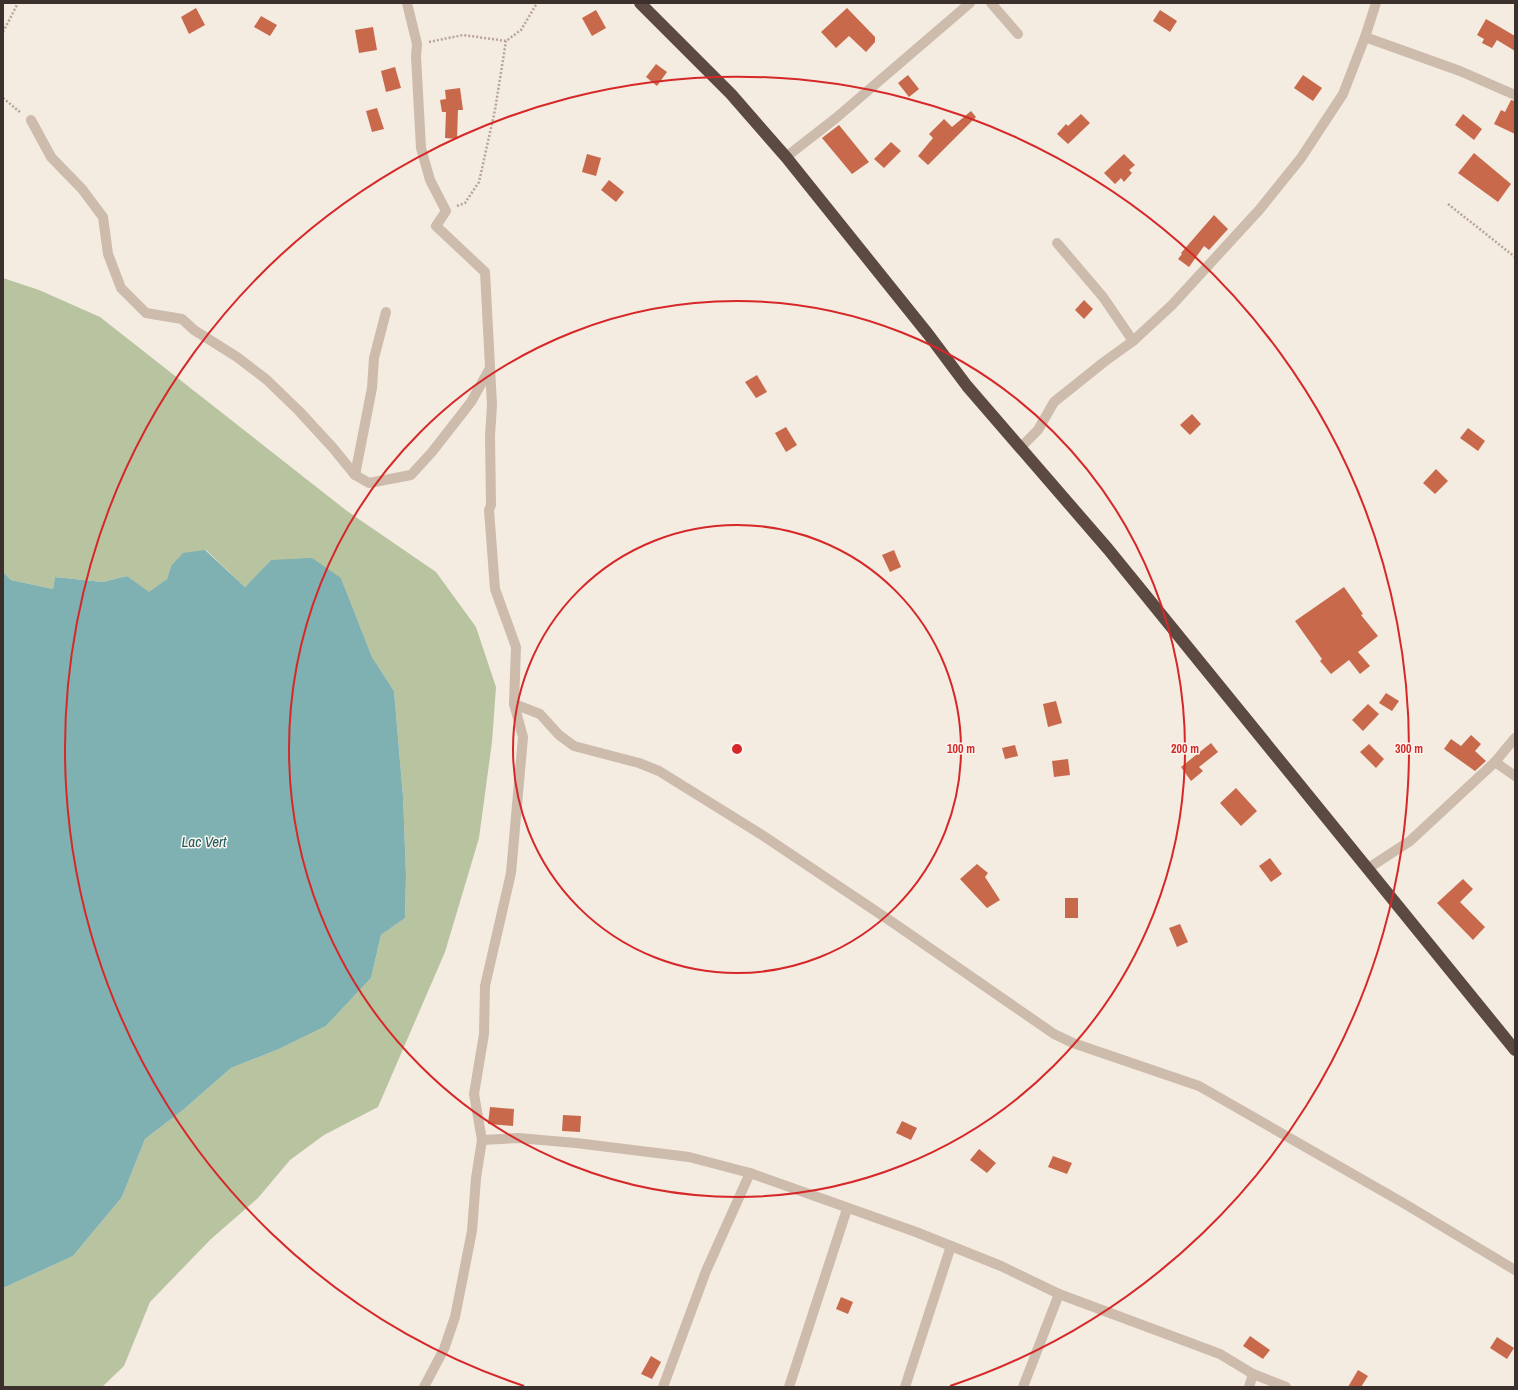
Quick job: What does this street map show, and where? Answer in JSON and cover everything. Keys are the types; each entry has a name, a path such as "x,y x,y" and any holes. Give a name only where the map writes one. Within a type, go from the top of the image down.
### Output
{"highway":[{"path":"640,3 731,94 786,157 928,334 967,386 1108,549 1367,870 1515,1050"}],"street":[{"path":"407,3 417,44 416,56 421,148 430,180 446,211 436,226 485,272 492,404 490,436 491,505 489,510 495,589 516,647 514,704 523,737 511,873 485,986 484,1034 474,1094 482,1140 476,1178 472,1231 455,1317 444,1349 424,1387"},
{"path":"786,157 836,118 970,3"},
{"path":"991,3 1018,34"},
{"path":"1020,448 1038,430 1054,402 1133,341 1172,305 1260,209 1301,158 1343,94 1365,38 1372,5"},
{"path":"1365,38 1460,71 1515,95"},
{"path":"31,120 51,157 82,189 103,217 108,254 121,288 146,313 182,319 194,330 237,357 267,380 333,448 355,475 368,483 411,475 432,452 471,402 489,370"},
{"path":"1058,243 1103,297 1133,341"},
{"path":"355,475 367,416 374,358 386,312"},
{"path":"514,704 540,714 559,735 574,746 659,771 762,834 883,915 1054,1034 1073,1043 1199,1086 1405,1204 1515,1270"},
{"path":"1367,870 1410,842 1495,762 1515,738"},
{"path":"1495,762 1515,776"},
{"path":"482,1140 518,1138 584,1144 689,1157 750,1173 847,1209 916,1232 1001,1266 1059,1294 1160,1330 1220,1354 1253,1374 1286,1387"},
{"path":"663,1387 706,1271 750,1173"},
{"path":"789,1387 847,1209"},
{"path":"905,1387 951,1246"},
{"path":"1023,1387 1059,1294"},
{"path":"1249,1387 1253,1374"}],"path":[{"path":"3,32 18,3"},
{"path":"417,44 464,35 506,41 521,30 538,3"},
{"path":"446,211 465,203 479,182 495,110 506,41"},
{"path":"3,98 31,120"},
{"path":"1448,204 1515,257"}],"green space":[{"path":"3,278 39,290 100,317 347,511 436,572 476,627 496,687 492,742 479,838 445,952 378,1107 324,1135 290,1160 258,1198 211,1239 150,1302 124,1366 102,1387 3,1387 3,1288 73,1256 122,1197 145,1139 183,1110 231,1068 279,1049 326,1026 371,978 381,935 405,918 406,875 403,796 394,691 372,657 341,578 271,560 245,587 206,550 171,566 167,579 149,593 127,576 103,582 55,577 53,589 11,580 3,572"}],"water":[{"name":"Lac Vert","path":"205,550 245,587 271,560 312,558 341,578 372,657 394,691 403,796 406,875 405,918 381,935 371,978 326,1026 279,1049 231,1068 183,1110 145,1139 122,1197 73,1256 3,1288 3,572 11,580 53,589 55,577 103,582 127,576 149,592 167,579 171,566 183,553"}],"building":[{"path":"196,8 205,25 189,34 181,17"},
{"path":"847,8 875,37 875,42 866,52 849,36 836,48 821,32"},
{"path":"596,10 606,28 592,36 582,18"},
{"path":"1160,10 1177,21 1170,32 1153,21"},
{"path":"261,16 277,25 270,36 254,27"},
{"path":"1486,19 1515,36 1515,51 1497,40 1492,48 1482,43 1484,39 1477,35"},
{"path":"373,27 377,50 359,53 355,30"},
{"path":"656,64 667,72 657,86 646,77"},
{"path":"395,67 401,88 386,92 381,71"},
{"path":"908,75 919,89 909,97 898,83"},
{"path":"1303,75 1322,88 1313,101 1294,88"},
{"path":"460,88 463,110 458,110 457,139 445,138 446,112 442,112 440,100 446,99 445,90"},
{"path":"1511,100 1515,101 1515,134 1494,124 1501,110 1505,112"},
{"path":"377,108 384,129 372,132 366,111"},
{"path":"971,111 976,117 928,165 918,156 933,138 929,134 944,119 952,127"},
{"path":"1081,114 1090,123 1068,144 1057,134 1066,124 1068,126"},
{"path":"1463,114 1482,129 1474,140 1455,125"},
{"path":"839,125 869,162 852,174 822,138"},
{"path":"891,142 901,151 884,168 874,159"},
{"path":"1474,153 1511,184 1498,202 1458,173"},
{"path":"587,154 601,158 596,176 582,172"},
{"path":"1124,154 1135,165 1129,170 1132,173 1124,182 1121,178 1115,184 1104,173"},
{"path":"609,180 624,192 616,202 601,190"},
{"path":"1214,215 1228,229 1209,250 1204,246 1189,267 1178,259 1182,254 1181,253"},
{"path":"1084,300 1093,309 1084,319 1075,310"},
{"path":"757,375 767,392 756,398 745,382"},
{"path":"1192,414 1201,424 1190,435 1180,425"},
{"path":"786,427 797,445 786,452 775,433"},
{"path":"1468,428 1485,441 1478,451 1460,438"},
{"path":"1436,469 1448,481 1435,494 1423,483"},
{"path":"894,550 901,567 890,572 882,555"},
{"path":"1344,587 1363,614 1361,615 1378,636 1358,652 1370,666 1360,674 1349,660 1331,674 1320,661 1322,659 1295,621"},
{"path":"1386,693 1399,701 1392,711 1379,703"},
{"path":"1056,701 1062,723 1048,727 1043,704"},
{"path":"1368,704 1379,714 1363,731 1352,720"},
{"path":"1471,735 1481,744 1475,751 1486,761 1475,771 1444,749 1451,739 1461,746"},
{"path":"1211,743 1218,752 1199,767 1203,771 1191,781 1181,767"},
{"path":"1369,744 1384,759 1376,768 1360,752"},
{"path":"1015,745 1018,756 1005,759 1002,748"},
{"path":"1068,759 1070,775 1054,777 1052,761"},
{"path":"1236,788 1257,811 1241,826 1220,803"},
{"path":"1270,858 1282,874 1271,882 1259,866"},
{"path":"977,864 988,873 985,877 1000,900 987,908 960,879"},
{"path":"1463,879 1473,889 1460,902 1485,927 1473,940 1437,903"},
{"path":"1065,898 1078,898 1078,918 1065,918"},
{"path":"1180,924 1188,942 1177,947 1169,928"},
{"path":"490,1107 514,1109 513,1126 488,1124"},
{"path":"563,1115 581,1116 580,1132 562,1131"},
{"path":"902,1121 917,1128 911,1140 896,1133"},
{"path":"979,1149 996,1163 987,1173 970,1160"},
{"path":"1053,1156 1072,1163 1067,1174 1048,1167"},
{"path":"841,1297 853,1302 848,1314 836,1309"},
{"path":"1250,1336 1270,1350 1263,1359 1243,1346"},
{"path":"1497,1337 1514,1348 1507,1359 1490,1348"},
{"path":"651,1356 661,1362 652,1379 641,1374"},
{"path":"1358,1370 1368,1376 1361,1387 1348,1387"}]}
